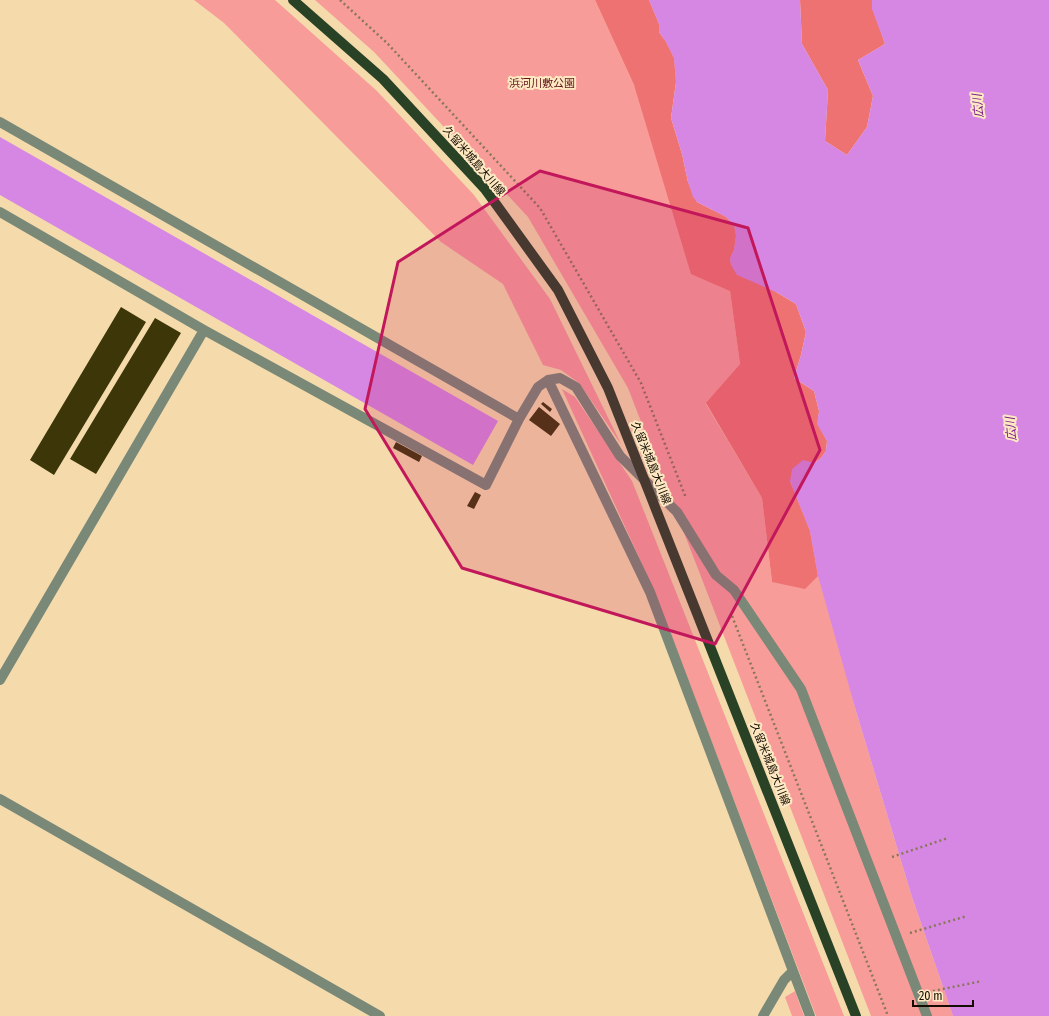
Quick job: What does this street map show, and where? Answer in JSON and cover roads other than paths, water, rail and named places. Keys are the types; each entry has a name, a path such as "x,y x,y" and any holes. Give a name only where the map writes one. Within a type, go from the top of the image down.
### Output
{"main road":[{"name":"久留米城島大川線","path":"293,0 383,79 485,188 558,290 608,388 856,1016"}],"street":[{"path":"0,122 519,419"},
{"path":"0,212 204,330 486,485 519,419 538,387 548,380 560,378 576,387 620,456 678,512 716,574 734,590 801,689 927,1016"},
{"path":"0,680 204,330"},
{"path":"548,380 650,592 810,1016"},
{"path":"0,799 380,1016"},
{"path":"763,1016 784,980 793,971"}],"water":[{"name":"広川","path":"649,0 800,0 802,44 828,90 825,141 847,155 867,127 873,96 858,60 885,44 872,9 872,0 1049,0 1049,1016 953,1016 911,894 856,711 818,576 810,531 790,481 792,469 803,460 814,463 821,458 826,451 827,441 817,424 819,411 814,391 794,378 806,332 796,304 778,293 737,275 731,265 730,258 734,250 736,236 734,225 726,217 697,202 693,197 671,118 676,82 674,58 659,32 659,24"},
{"path":"0,137 498,421 473,465 0,195"}],"park label":[{"name":"浜河川敷公園","path":"542,83"}]}
